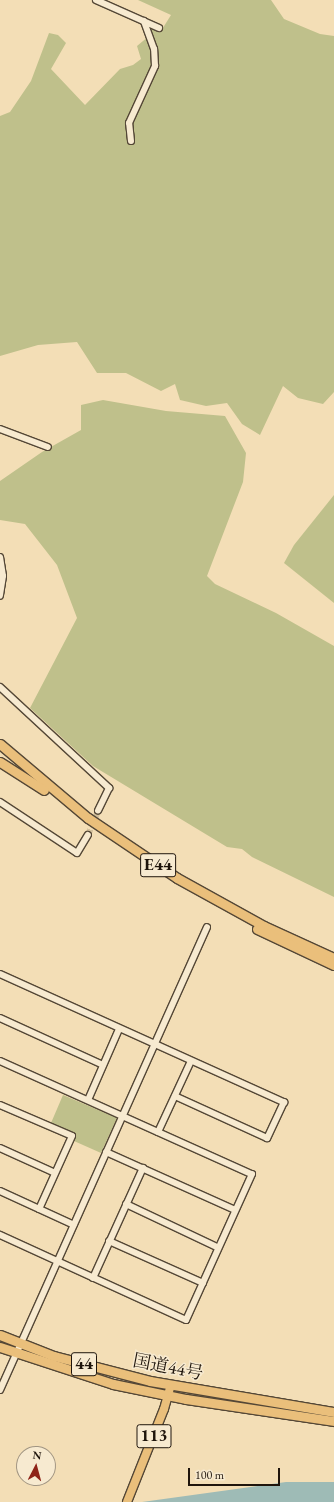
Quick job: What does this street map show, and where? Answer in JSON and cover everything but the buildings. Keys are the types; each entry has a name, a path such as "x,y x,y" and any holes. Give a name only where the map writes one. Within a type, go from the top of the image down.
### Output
{"highway":[{"name":"E44","path":"0,744 88,818 177,878 264,926 334,958"},
{"name":"E44","path":"0,751 44,790 85,823 175,882 262,932 334,965"},
{"path":"0,762 44,790"},
{"name":"国道44号","path":"0,1335 112,1372 171,1385 334,1412"},
{"name":"国道44号","path":"0,1347 113,1384 168,1396 334,1421"}],"main road":[{"name":"113","path":"126,1502 138,1476 171,1385"}],"street":[{"path":"96,0 158,28"},
{"path":"131,141 129,122 155,66 154,49 144,21"},
{"path":"0,429 48,447"},
{"path":"0,557 3,576 0,596"},
{"path":"0,687 108,788 98,811"},
{"path":"0,802 77,853 88,835"},
{"path":"0,1390 207,927"},
{"path":"0,974 119,1029 156,1044 284,1102 267,1138 175,1096"},
{"path":"0,1018 103,1065"},
{"path":"88,1100 119,1029"},
{"path":"0,1061 252,1174 217,1247 186,1320 0,1235"},
{"path":"158,1132 191,1061"},
{"path":"0,1105 72,1136 39,1209"},
{"path":"0,1148 55,1173"},
{"path":"106,1152 236,1210"},
{"path":"93,1278 142,1168"},
{"path":"0,1191 74,1225"},
{"path":"126,1204 217,1247"},
{"path":"109,1241 203,1283"}],"green space":[{"path":"138,0 271,0 284,19 320,34 334,36 334,392 323,404 298,398 283,386 260,435 242,424 227,403 206,406 180,400 175,384 161,391 126,373 97,373 77,342 38,345 0,356 0,116 10,112 31,81 49,33 58,35 66,43 51,69 85,105 120,69 133,65 141,59 137,46 149,36 150,26 161,31 171,15"},
{"path":"103,400 166,411 225,416 246,453 243,482 207,576 215,584 276,613 334,646 334,897 252,857 242,849 227,847 93,766 30,708 77,618 57,565 25,524 0,520 0,481 42,452 81,430 81,405"},
{"path":"334,495 334,603 284,563 294,545"},
{"path":"63,1095 117,1118 101,1153 74,1141 76,1134 51,1123"}],"water":[{"path":"286,1482 334,1482 334,1502 142,1502"}],"tunnel":[{"path":"88,835 98,811"}]}
